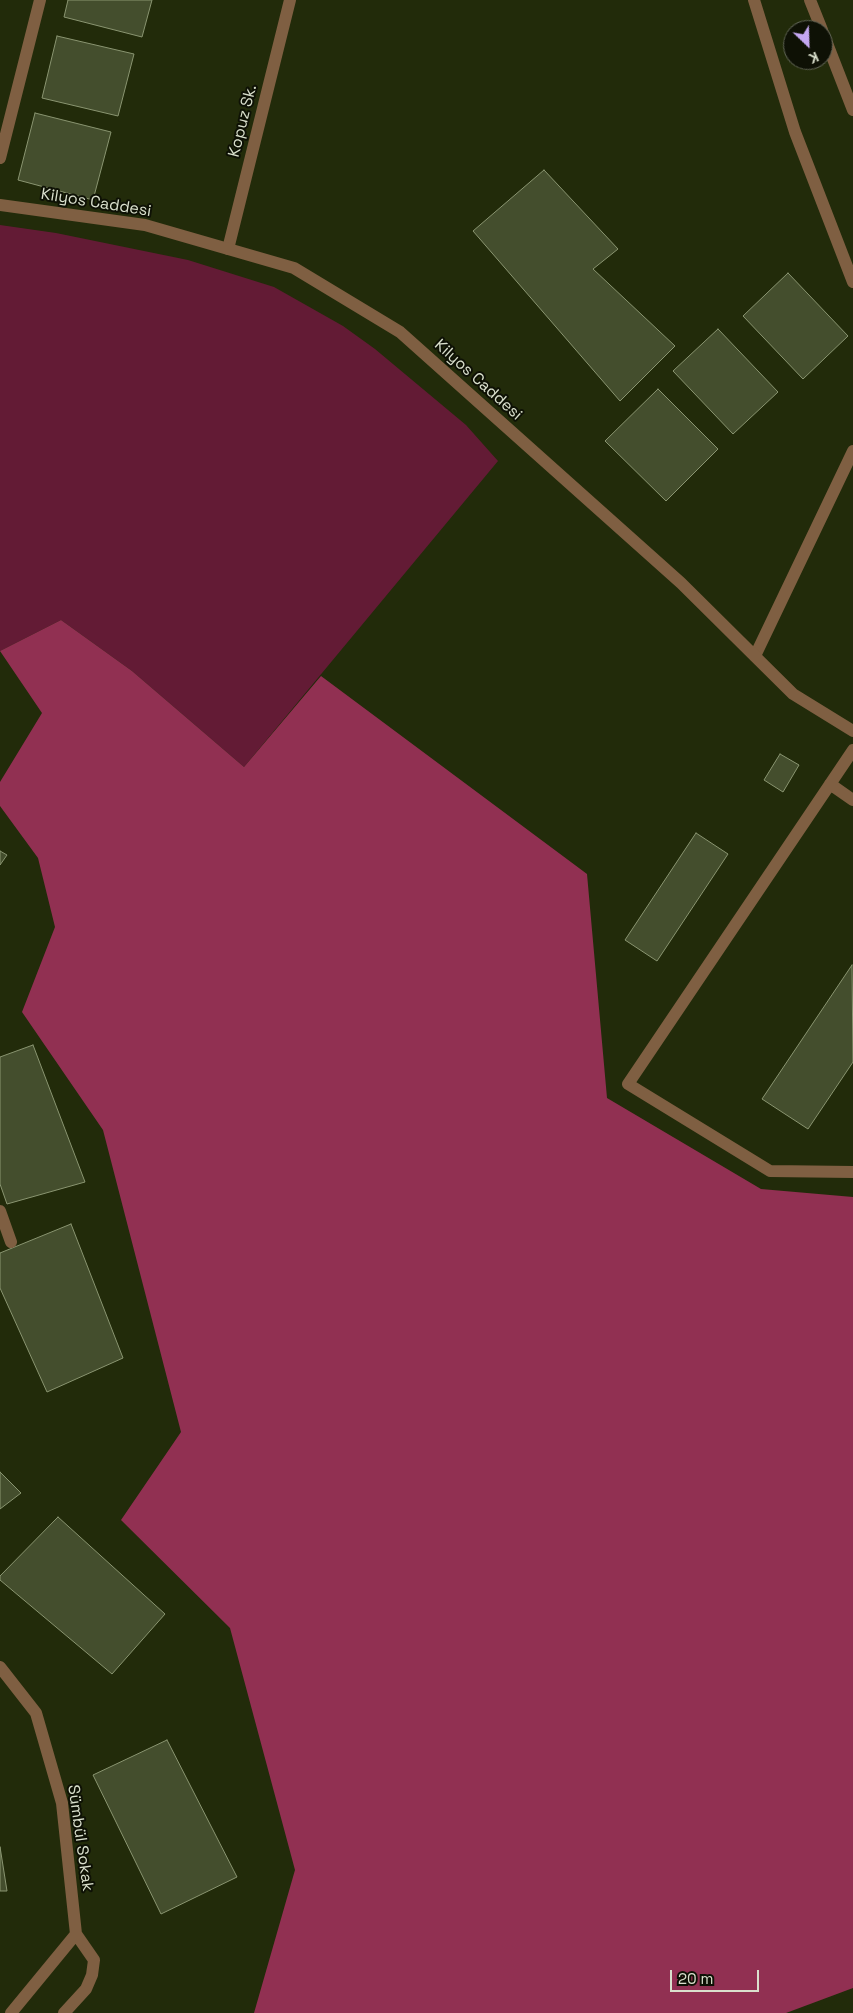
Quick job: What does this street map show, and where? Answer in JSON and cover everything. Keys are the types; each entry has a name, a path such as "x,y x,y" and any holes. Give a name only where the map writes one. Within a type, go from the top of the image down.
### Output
{"street":[{"path":"0,158 40,0"},
{"name":"Kopuz Sk.","path":"228,249 290,0"},
{"path":"754,0 795,132 853,282"},
{"path":"810,0 818,20"},
{"path":"833,59 853,110"},
{"name":"Kilyos Caddesi","path":"0,205 145,225 294,268 400,332 680,582 793,694 853,730"},
{"path":"755,656 853,451"},
{"path":"853,750 628,1084 770,1171 853,1172"},
{"path":"830,784 853,800"},
{"path":"0,1211 11,1242"},
{"name":"Sümbül Sokak","path":"0,1667 36,1714 62,1804 76,1934 94,1960 92,1975 86,1989 64,2013"},
{"path":"11,2013 76,1934"}],"shaded area":[{"path":"0,225 56,233 188,260 274,287 343,326 375,349 466,425 498,461 244,767 132,671 61,620 0,651"},
{"path":"61,620 132,671 244,767 321,676 587,874 607,1098 761,1189 853,1197 853,1988 786,2013 254,2013 295,1870 230,1628 121,1520 181,1432 103,1130 22,1012 55,927 38,858 0,806 0,782 42,713 0,651"}],"building":[{"path":"68,0 152,0 142,37 64,17"},
{"path":"57,36 134,54 118,116 42,98"},
{"path":"35,113 111,132 93,200 18,180"},
{"path":"544,170 618,249 593,269 675,346 620,401 473,231"},
{"path":"788,273 848,336 803,379 743,316"},
{"path":"718,329 778,392 733,434 673,371"},
{"path":"658,389 718,449 666,501 605,441"},
{"path":"780,754 799,765 783,792 764,780"},
{"path":"696,833 728,854 657,961 625,940"},
{"path":"0,851 7,855 0,865"},
{"path":"852,965 853,1062 808,1129 762,1099"},
{"path":"33,1045 85,1182 7,1204 0,1184 0,1057"},
{"path":"71,1224 123,1358 47,1392 0,1288 0,1253"},
{"path":"0,1472 21,1493 0,1509"},
{"path":"58,1517 165,1614 112,1674 0,1580 0,1576"},
{"path":"167,1740 237,1877 161,1914 93,1775"},
{"path":"0,1847 7,1891 0,1891"}]}
